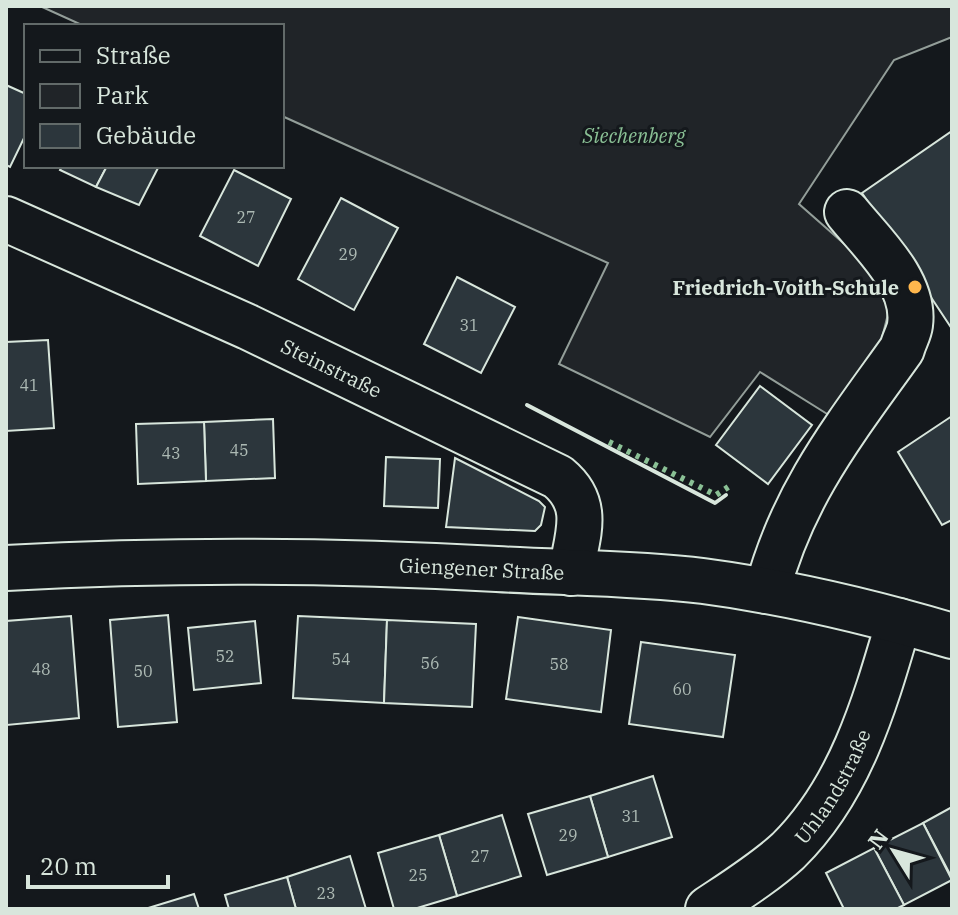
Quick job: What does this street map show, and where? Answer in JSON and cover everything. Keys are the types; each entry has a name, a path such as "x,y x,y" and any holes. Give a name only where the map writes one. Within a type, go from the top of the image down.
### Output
{"street":[{"path":"767,591 777,551 810,480 902,349 910,325 908,298 897,276 847,212"},
{"name":"Steinstraße","path":"6,219 248,327 558,477 577,498 580,511 571,573"},
{"name":"Giengener Straße","path":"6,568 91,563 323,562 700,581 767,591 952,636"},
{"name":"Uhlandstraße","path":"708,909 786,853 832,798 854,755 899,621"}],"green space":[{"name":"Siechenberg","path":"40,6 952,6 952,37 894,60 799,204 866,263 889,310 879,350 832,417 760,372 710,437 559,364 608,263 284,117 284,24 80,24"}],"building":[{"path":"6,85 24,93 24,138 10,167 6,165"},
{"path":"952,131 952,329 862,193"},
{"path":"61,168 106,168 96,187"},
{"path":"106,168 158,168 139,205 96,187"},
{"path":"234,170 291,199 258,266 200,236"},
{"path":"341,198 398,228 354,310 298,279"},
{"path":"457,277 515,307 481,373 424,344"},
{"path":"48,340 54,428 6,431 6,342"},
{"path":"760,386 812,425 768,484 716,445"},
{"path":"952,416 952,520 942,525 898,452"},
{"path":"273,419 275,478 206,481 204,422"},
{"path":"204,422 206,481 138,484 136,424"},
{"path":"386,457 440,459 438,508 384,506"},
{"path":"455,458 539,501 545,507 541,525 535,531 446,527"},
{"path":"168,615 177,722 118,727 110,620"},
{"path":"71,616 79,718 7,725 6,621"},
{"path":"298,616 387,620 384,703 293,698"},
{"path":"518,617 611,630 601,712 506,699"},
{"path":"387,620 476,624 472,707 384,703"},
{"path":"255,621 261,683 194,690 188,628"},
{"path":"641,642 735,655 723,737 629,724"},
{"path":"653,776 672,837 608,857 590,796"},
{"path":"590,796 608,857 547,875 528,814"},
{"path":"952,807 952,878 923,823"},
{"path":"502,815 521,876 457,896 439,835"},
{"path":"923,823 952,880 904,905 874,848"},
{"path":"439,835 457,896 414,909 394,909 378,853"},
{"path":"874,848 904,905 896,909 844,909 826,873"},
{"path":"350,856 366,909 296,909 287,877"},
{"path":"287,877 296,909 229,909 225,895"},
{"path":"194,894 199,909 145,909"}],"hedge":[{"path":"609,442 716,495 733,484"}],"wall":[{"path":"527,405 715,503 726,495"}],"place":[{"name":"Friedrich-Voith-Schule","path":"915,287"}]}
